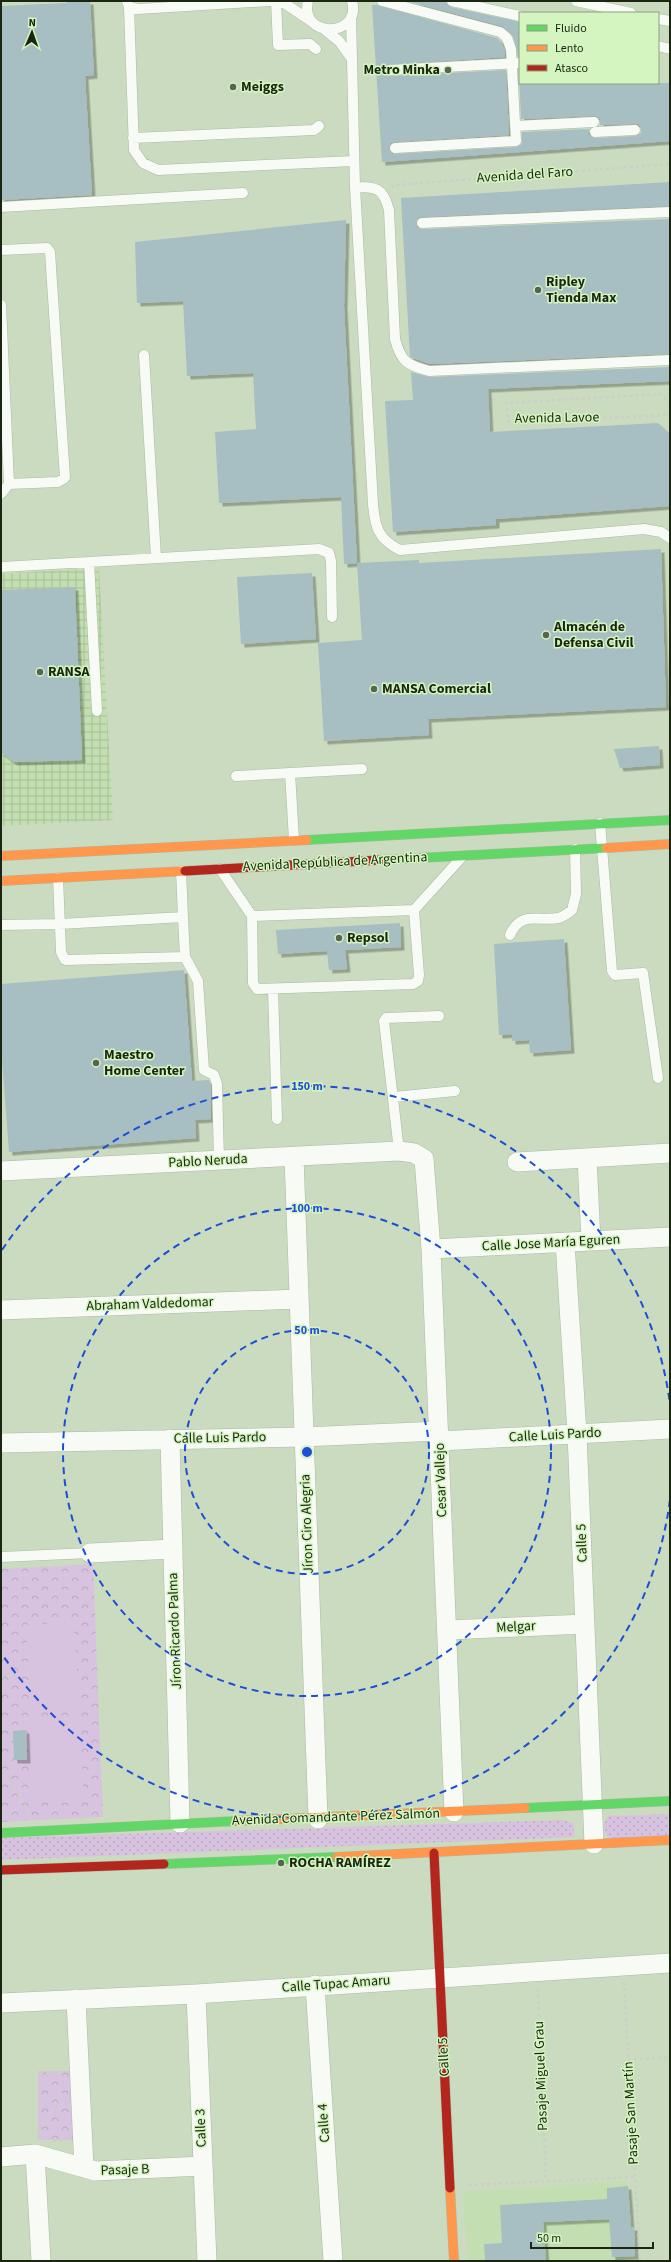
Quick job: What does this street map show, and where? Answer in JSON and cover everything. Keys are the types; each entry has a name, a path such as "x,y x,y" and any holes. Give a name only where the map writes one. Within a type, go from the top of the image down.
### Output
{"main road":[{"name":"Avenida República de Argentina","path":"1,856 670,820"},
{"name":"Avenida República de Argentina","path":"1,881 670,844"},
{"name":"Avenida Comandante Pérez Salmón","path":"1,1833 180,1823 318,1819 670,1801"},
{"path":"1,1870 434,1853 670,1840"},
{"name":"Calle 5","path":"434,1853 454,2261"}],"street":[{"name":"Pablo Neruda","path":"1,1171 406,1152"},
{"name":"Cesar Vallejo","path":"406,1152 424,1159 431,1249 448,1630 454,1812"},
{"path":"517,1162 670,1153"},
{"name":"Jíron Ciro Alegria","path":"294,1157 318,1819"},
{"path":"587,1158 591,1241"},
{"name":"Calle Jose María Eguren","path":"431,1249 670,1237"},
{"name":"Calle 5","path":"565,1242 577,1434 591,1805 594,1844"},
{"name":"Abraham Valdedomar","path":"1,1310 299,1299"},
{"name":"Calle Luis Pardo","path":"1,1444 170,1438 577,1434 670,1429"},
{"name":"Jíron Ricardo Palma","path":"170,1438 180,1823"},
{"path":"90,1553 173,1549"},
{"name":"Melgar","path":"448,1630 585,1624"},
{"name":"Calle Tupac Amaru","path":"1,2003 196,1994 440,1976 670,1963"},
{"name":"Calle 4","path":"315,1985 333,2261"},
{"name":"Calle 3","path":"196,1994 207,2261"},
{"path":"76,1999 84,2168"},
{"path":"35,2147 41,2261"},
{"name":"Pasaje B","path":"1,2157 35,2147 84,2168 95,2171 203,2166"}],"lane":[{"path":"154,1 169,8"},
{"path":"128,4 138,10 270,1"},
{"path":"276,1 278,45 310,44 316,50"},
{"path":"281,1 324,29 339,41 352,59"},
{"path":"308,1 308,10 313,22"},
{"path":"352,1 351,17 355,187 373,504 375,521 381,535 388,544 400,550 644,529 661,532 670,538"},
{"path":"382,1 500,32 507,38 516,63 516,141 394,148"},
{"path":"452,1 519,16"},
{"path":"576,1 626,12"},
{"path":"128,4 134,150 143,163 158,170 354,161"},
{"path":"324,29 337,29 348,22 351,17"},
{"path":"659,19 670,21"},
{"path":"659,46 670,49"},
{"path":"390,70 516,63"},
{"path":"515,126 594,122"},
{"path":"133,138 314,130 320,126"},
{"path":"594,132 635,130"},
{"path":"355,187 378,189 385,196 389,210 395,339 399,355 411,366 429,371 670,360"},
{"path":"1,207 243,193"},
{"path":"422,223 670,212"},
{"path":"1,250 47,248 50,252 65,478 58,482 9,484"},
{"path":"1,305 9,484 1,494"},
{"path":"144,355 156,558"},
{"path":"1,567 319,549 329,553 331,561 332,617"},
{"path":"88,562 97,711"},
{"path":"236,776 362,769"},
{"path":"290,773 294,840"},
{"path":"600,823 612,971 615,975 643,974 658,1078"},
{"path":"510,935 514,925 524,919 559,918 572,910 576,894 575,849"},
{"path":"220,869 252,916 253,982 257,989 413,984 418,981 419,975 414,910 463,855"},
{"path":"181,871 185,958 198,981 204,1070 214,1076 217,1084 219,1160"},
{"path":"58,878 61,952 65,960 185,958"},
{"path":"252,916 414,910"},
{"path":"1,925 60,924 183,917"},
{"path":"273,989 276,1119"},
{"path":"406,1152 394,1097 384,1026 386,1018 440,1016"},
{"path":"394,1097 455,1092"},
{"path":"1,1557 90,1553"}],"path":[{"name":"Avenida del Faro","path":"385,196 394,185 670,164"},
{"name":"Avenida Lavoe","path":"670,404 661,394 506,402 509,422 670,415"},
{"path":"1,1677 19,1677"},
{"path":"1,1768 44,1831"},
{"name":"Pasaje San Martín","path":"623,1965 640,2261"},
{"name":"Pasaje Miguel Grau","path":"537,1970 546,2181"},
{"path":"628,2060 670,2057"},
{"path":"40,2074 67,2074"},
{"path":"35,2147 56,2103"},
{"path":"451,2186 635,2177"}],"shaded area":[{"name":"RANSA","path":"99,568 113,820 1,826 1,574"},
{"path":"626,2181 632,2261 468,2261 463,2192"}],"green space":[{"path":"93,1564 103,1817 1,1822 1,1569"},
{"path":"73,1622 80,1709 32,1712 26,1625"},
{"path":"80,1719 84,1800 32,1803 28,1722"},
{"path":"670,1814 670,1836 609,1840 603,1827 608,1816"},
{"path":"563,1820 574,1823 574,1837 1,1860 1,1838"},
{"path":"38,2071 77,2071 77,2140 38,2140"}],"building":[{"path":"67,1 90,1 94,75 85,76 92,195 1,200 1,6 67,3"},
{"path":"445,1 451,7 519,22 519,57 513,35 502,26 410,2"},
{"name":"Metro Minka","path":"372,5 377,5 497,38 505,50 505,57 386,65 384,73 390,76 506,70 509,135 395,142 391,143 389,148 392,154 516,147 522,144 522,132 589,129 589,135 595,138 635,136 641,133 641,127 638,124 600,125 600,119 594,116 521,119 520,84 670,83 670,141 382,162"},
{"name":"Ripley Tienda Max","path":"670,182 670,206 422,217 418,218 416,223 417,227 422,229 670,219 670,354 430,364 410,357 401,198"},
{"path":"346,220 344,306 357,563 344,564 341,497 219,503 215,432 256,429 253,373 187,376 183,301 137,303 135,242"},
{"path":"670,367 670,381 488,389 490,432 658,423 670,434 670,506 496,519 496,525 393,532 385,401 413,400 411,372 429,377"},
{"name":"Almacén de Defensa Civil","path":"661,549 666,707 428,719 429,735 324,741 318,643 362,640 357,563 419,560 419,563"},
{"path":"312,573 316,639 241,644 237,577"},
{"name":"RANSA","path":"75,587 82,760 14,762 1,753 1,590"},
{"path":"659,746 660,765 620,768 614,749"},
{"name":"Repsol","path":"400,923 401,947 345,950 347,969 329,970 327,951 278,954 276,930"},
{"path":"564,939 571,1050 530,1053 529,1040 512,1041 512,1034 499,1035 494,944"},
{"name":"Maestro Home Center","path":"184,970 192,1081 209,1080 211,1085 211,1119 195,1120 196,1138 9,1152 1,1046 1,984"},
{"path":"26,1730 27,1760 14,1760 13,1731"},
{"path":"628,2186 631,2227 634,2227 635,2256 612,2257 609,2219 543,2222 546,2261 485,2261 484,2244 502,2243 500,2205 607,2199 607,2188"}],"traffic: fast":[{"path":"307,840 670,820"},
{"path":"381,860 606,848"},
{"path":"525,1808 670,1801"},
{"path":"1,1833 236,1821"},
{"path":"164,1864 337,1857"}],"traffic: slow":[{"path":"1,856 307,840"},
{"path":"606,848 670,844"},
{"path":"1,881 185,871"},
{"path":"236,1821 525,1808"},
{"path":"337,1857 670,1840"},
{"path":"450,2188 454,2261"}],"traffic: jam":[{"path":"185,871 381,860"},
{"path":"434,1853 450,2188"},
{"path":"1,1870 164,1864"}],"place":[{"name":"Metro Minka","path":"448,70"},
{"name":"Meiggs","path":"233,87"},
{"name":"Ripley Tienda Max","path":"538,290"},
{"name":"Almacén de Defensa Civil","path":"546,635"},
{"name":"RANSA","path":"40,672"},
{"name":"MANSA Comercial","path":"374,689"},
{"name":"Repsol","path":"339,938"},
{"name":"Maestro Home Center","path":"96,1063"},
{"name":"ROCHA RAMÍREZ","path":"281,1863"}]}
